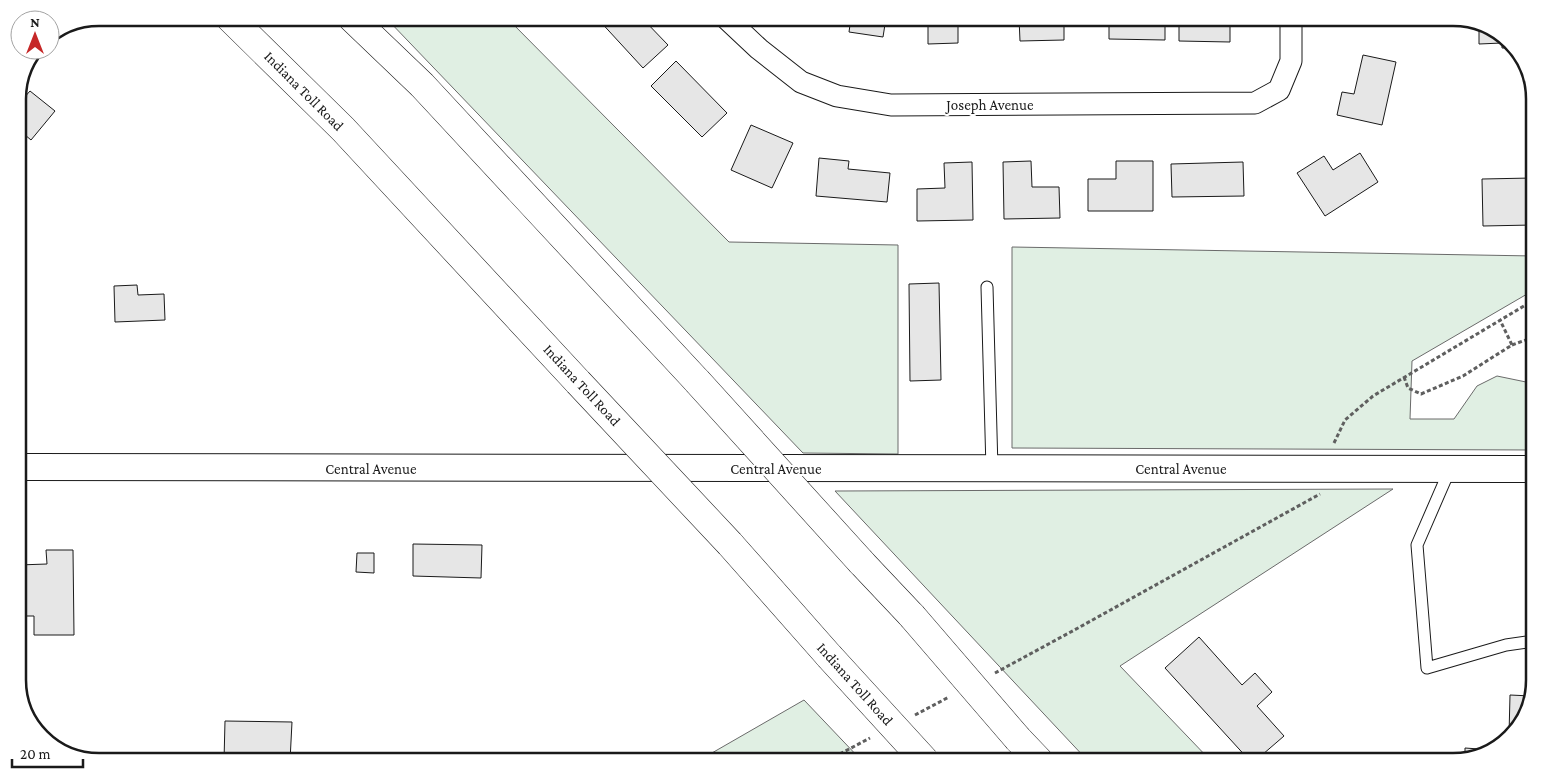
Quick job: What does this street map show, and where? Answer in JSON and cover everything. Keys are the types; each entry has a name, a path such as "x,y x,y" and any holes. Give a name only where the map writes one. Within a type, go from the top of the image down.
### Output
{"highway":[{"name":"Indiana Toll Road","path":"238,26 343,129 730,544 917,753"},
{"path":"360,26 422,85 697,381 912,616 1031,753"}],"street":[{"name":"Joseph Avenue","path":"734,26 759,50 801,82 837,96 891,106 1255,103 1279,90 1292,61 1291,26"},
{"name":"Central Avenue","path":"26,467 1526,470"}],"lane":[{"path":"987,287 992,470"},
{"path":"1450,470 1417,545 1427,668 1506,645 1526,643"}],"path":[{"path":"986,677 1087,624 1322,493 1333,444 1346,420 1373,396 1526,305"},
{"path":"1500,320 1512,346"},
{"path":"1404,377 1408,388 1421,394 1463,376 1512,346 1526,340"},
{"path":"911,717 953,695"},
{"path":"842,753 878,734"}],"green space":[{"path":"394,26 515,26 729,242 898,245 898,454 803,453"},
{"path":"1012,247 1526,256 1526,295 1412,361 1410,419 1454,419 1477,386 1497,376 1526,382 1526,450 1012,448"},
{"path":"1393,489 1120,666 1203,753 1081,753 835,491"},
{"path":"804,700 854,753 712,753"}],"building":[{"path":"604,26 650,26 668,45 643,68"},
{"path":"850,26 885,26 883,37 849,32"},
{"path":"928,26 958,26 958,43 928,44"},
{"path":"1019,26 1064,26 1064,40 1020,41"},
{"path":"1109,26 1165,26 1165,40 1109,39"},
{"path":"1179,26 1230,26 1230,42 1179,41"},
{"path":"1479,31 1500,43 1479,44"},
{"path":"1363,55 1396,62 1382,125 1337,115 1342,92 1354,94"},
{"path":"676,61 727,113 702,137 651,86"},
{"path":"30,91 55,111 31,140 26,136 26,96"},
{"path":"751,125 793,143 772,188 731,170"},
{"path":"1360,153 1378,182 1325,216 1297,173 1324,156 1333,170"},
{"path":"819,158 849,161 848,169 890,173 887,202 816,196"},
{"path":"1031,161 1032,187 1059,187 1060,218 1004,219 1003,162"},
{"path":"1116,161 1153,161 1153,211 1088,211 1088,179 1116,179"},
{"path":"972,162 973,220 917,221 917,189 945,188 944,163"},
{"path":"1243,162 1244,196 1172,197 1171,164"},
{"path":"1526,178 1526,225 1483,226 1482,179"},
{"path":"939,283 941,380 910,381 909,284"},
{"path":"137,285 138,295 164,294 165,320 115,322 114,286"},
{"path":"413,544 482,545 481,578 413,576"},
{"path":"46,550 73,550 74,635 34,635 34,616 26,616 26,565 47,564"},
{"path":"357,553 374,553 374,573 356,572"},
{"path":"1199,637 1242,685 1255,673 1272,692 1257,706 1284,736 1264,753 1243,753 1165,668"},
{"path":"1510,695 1524,696 1518,712 1509,725"},
{"path":"225,721 292,722 290,753 224,753"},
{"path":"1465,748 1476,749 1472,750 1465,752"}]}
